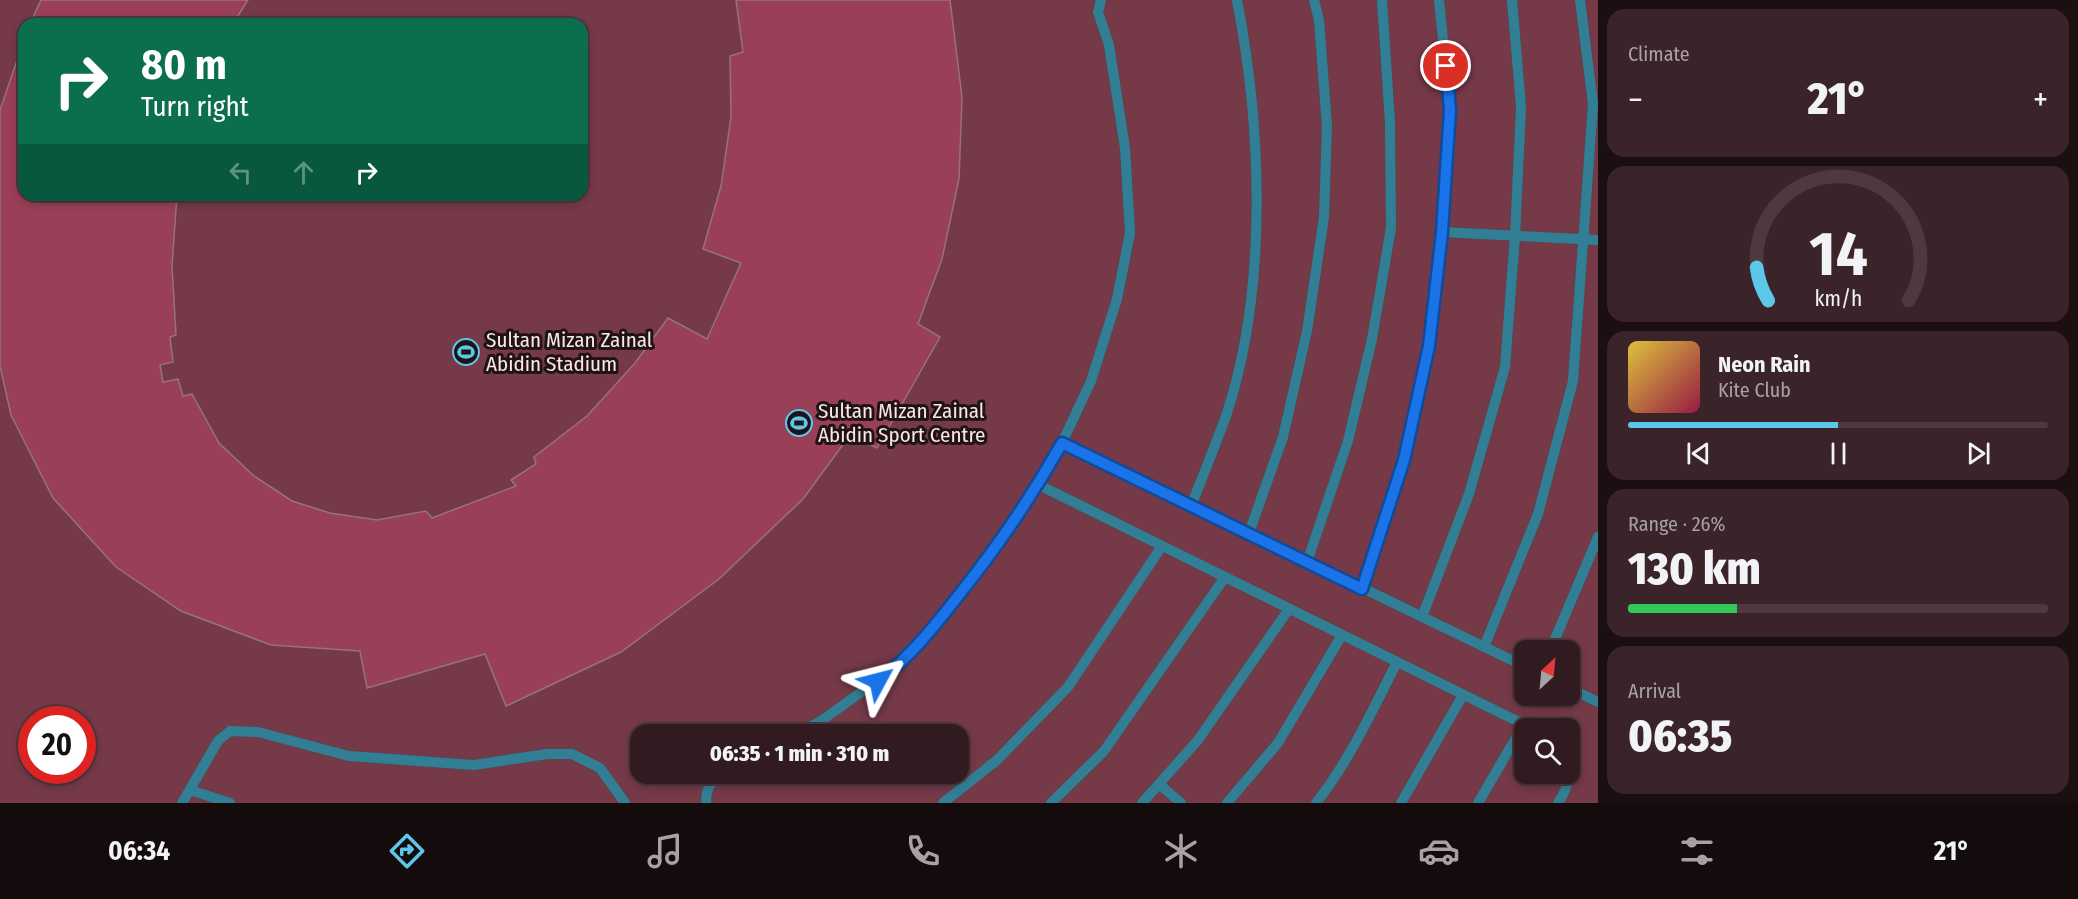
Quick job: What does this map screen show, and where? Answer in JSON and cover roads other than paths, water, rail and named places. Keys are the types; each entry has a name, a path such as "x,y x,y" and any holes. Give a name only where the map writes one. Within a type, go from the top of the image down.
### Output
{"lane":[{"path":"814,724 896,667 950,607 1013,526 1039,485 1091,381 1111,320 1130,232 1125,148 1109,45 1098,12 1101,0"},
{"path":"1191,506 1226,414 1248,320 1255,243 1255,136 1246,47 1237,0"},
{"path":"1249,533 1283,437 1307,331 1324,217 1327,126 1319,20 1314,0"},
{"path":"1307,562 1348,441 1372,339 1391,228 1390,123 1382,0"},
{"path":"1362,589 1404,460 1429,346 1442,232 1450,110 1439,0"},
{"path":"1422,617 1469,494 1505,367 1515,236 1521,107 1512,0"},
{"path":"1484,647 1538,514 1573,381 1593,104 1580,0"},
{"path":"1442,232 1598,240"},
{"path":"1062,443 1514,661"},
{"path":"1039,485 1514,720"},
{"path":"1555,640 1598,537"},
{"path":"943,803 997,760 1068,687 1162,546"},
{"path":"1051,803 1104,751 1225,577"},
{"path":"1142,803 1197,741 1289,609"},
{"path":"1227,803 1283,735 1342,635"},
{"path":"1316,803 1336,778 1357,743 1397,662"},
{"path":"1580,693 1598,702"},
{"path":"1401,803 1463,695"},
{"path":"182,803 218,741 230,731 258,732 349,756 474,765 547,754 572,754 600,768 625,803"},
{"path":"1478,803 1514,748"},
{"path":"706,803 706,791 710,784"},
{"path":"1159,784 1181,803"},
{"path":"1558,803 1568,784"},
{"path":"190,790 230,803"}],"place":[{"name":"Sultan Mizan Zainal Abidin Stadium","path":"466,352"},
{"name":"Sultan Mizan Zainal Abidin Sport Centre","path":"799,423"}]}
